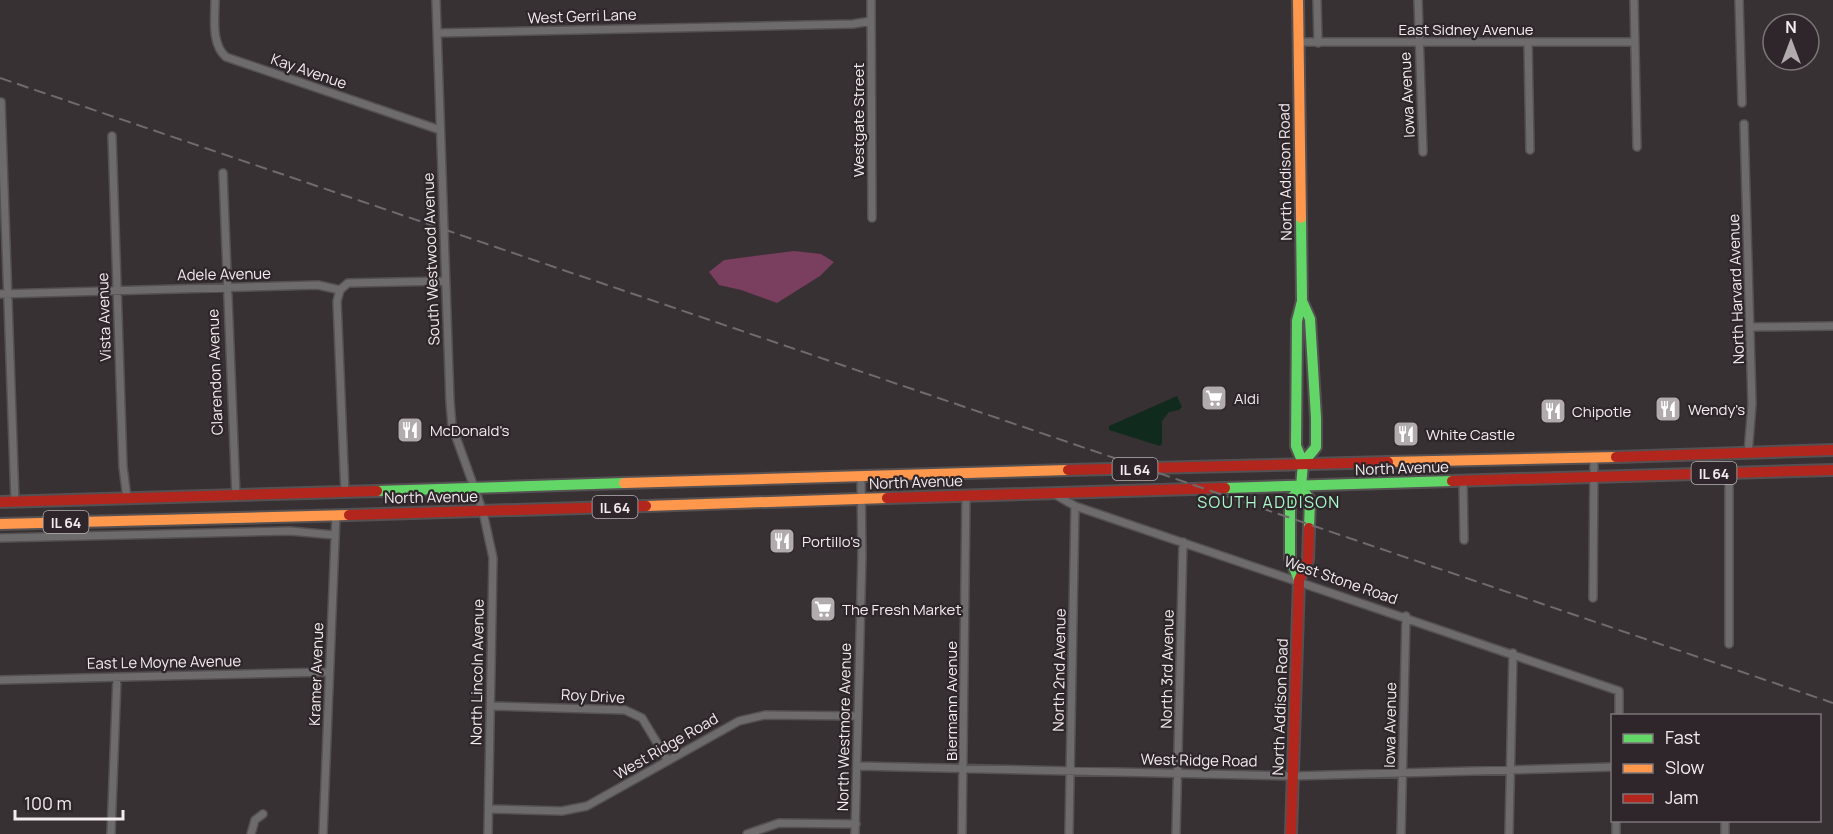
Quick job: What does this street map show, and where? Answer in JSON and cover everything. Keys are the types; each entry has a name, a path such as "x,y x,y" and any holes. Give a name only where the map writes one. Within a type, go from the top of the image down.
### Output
{"main road":[{"name":"North Addison Road","path":"1298,0 1302,301 1297,321 1295,405 1296,446 1303,463 1301,487 1290,500 1290,558 1299,580"},
{"name":"North Addison Road","path":"1302,301 1310,319 1316,418 1316,447 1303,463"},
{"name":"North Avenue","path":"0,502 236,497 475,487 1303,463 1748,454 1833,450"},
{"name":"North Avenue","path":"0,524 483,512 1833,470"},
{"name":"North Addison Road","path":"1291,834 1299,580 1308,560 1310,525 1310,500 1301,487"}],"street":[{"name":"Kay Avenue","path":"215,0 217,45 218,50 226,57 440,130"},
{"name":"South Westwood Avenue","path":"436,0 452,426 483,512"},
{"name":"Westgate Street","path":"871,0 872,218"},
{"path":"1317,0 1318,42"},
{"name":"Iowa Avenue","path":"1418,0 1424,152"},
{"path":"1634,0 1637,147"},
{"path":"1739,0 1742,103"},
{"name":"West Gerri Lane","path":"437,33 853,24 871,21"},
{"name":"East Sidney Avenue","path":"1298,42 1634,42"},
{"path":"1528,43 1530,150"},
{"path":"2,102 3,294 15,501"},
{"name":"North Harvard Avenue","path":"1744,123 1752,404 1748,454"},
{"name":"Vista Avenue","path":"112,136 123,467 127,498"},
{"name":"Clarendon Avenue","path":"223,173 225,287 236,497"},
{"name":"Adele Avenue","path":"3,294 318,285 340,290 348,283 446,281"},
{"path":"340,290 337,301 345,493"},
{"path":"1751,327 1833,326"},
{"path":"1593,598 1594,457"},
{"path":"1729,473 1729,644"},
{"name":"North Westmore Avenue","path":"855,834 862,555 861,477"},
{"path":"1463,481 1464,540"},
{"name":"West Stone Road","path":"1054,495 1075,506 1406,616 1619,691 1619,714"},
{"name":"Biermann Avenue","path":"962,834 966,496"},
{"name":"North 2nd Avenue","path":"1069,834 1075,506"},
{"name":"North Lincoln Avenue","path":"483,512 494,567 488,834"},
{"name":"Kramer Avenue","path":"323,834 336,514"},
{"path":"0,538 290,531 334,535"},
{"name":"North 3rd Avenue","path":"1176,834 1183,542"},
{"name":"Iowa Avenue","path":"1401,834 1406,616"},
{"path":"1509,834 1513,653"},
{"name":"East Le Moyne Avenue","path":"0,680 329,672"},
{"path":"111,834 117,677"},
{"name":"Roy Drive","path":"491,706 625,710 642,718 668,761"},
{"name":"West Ridge Road","path":"489,809 562,811 580,808 723,729 752,717 858,716"},
{"name":"West Ridge Road","path":"857,766 1292,776 1611,767"},
{"path":"251,834 255,820 263,813"},
{"path":"747,834 779,823 856,824"}],"shaded area":[{"path":"794,251 821,254 834,262 820,276 777,303 719,285 709,272 724,260"},
{"path":"1177,396 1182,407 1169,412 1162,421 1162,444 1160,446 1109,430 1109,426"}],"railway":[{"path":"0,78 1833,703"}],"traffic: fast":[{"path":"1301,218 1302,301 1297,321 1296,446 1303,463 1301,487 1310,500 1309,528"},
{"path":"1302,301 1310,319 1316,418 1316,447 1303,463"},
{"path":"1225,488 1452,481"},
{"path":"377,491 624,483"},
{"path":"1299,580 1290,558 1290,500 1301,487"}],"traffic: slow":[{"path":"1298,0 1301,218"},
{"path":"1388,462 1616,457"},
{"path":"624,483 1068,470"},
{"path":"646,506 887,498"},
{"path":"0,524 349,515"}],"traffic: jam":[{"path":"1616,457 1833,450"},
{"path":"1068,470 1388,462"},
{"path":"1452,481 1833,470"},
{"path":"887,498 1225,488"},
{"path":"0,502 377,491"},
{"path":"349,515 646,506"},
{"path":"1291,834 1299,580 1308,560 1309,528"}],"place":[{"name":"Aldi","path":"1214,398"},
{"name":"Wendy's","path":"1668,409"},
{"name":"Chipotle","path":"1553,411"},
{"name":"McDonald's","path":"410,430"},
{"name":"White Castle","path":"1406,434"},
{"name":"Portillo's","path":"782,541"},
{"name":"The Fresh Market","path":"823,609"}],"district":[{"name":"SOUTH ADDISON","path":"1269,502"}]}
